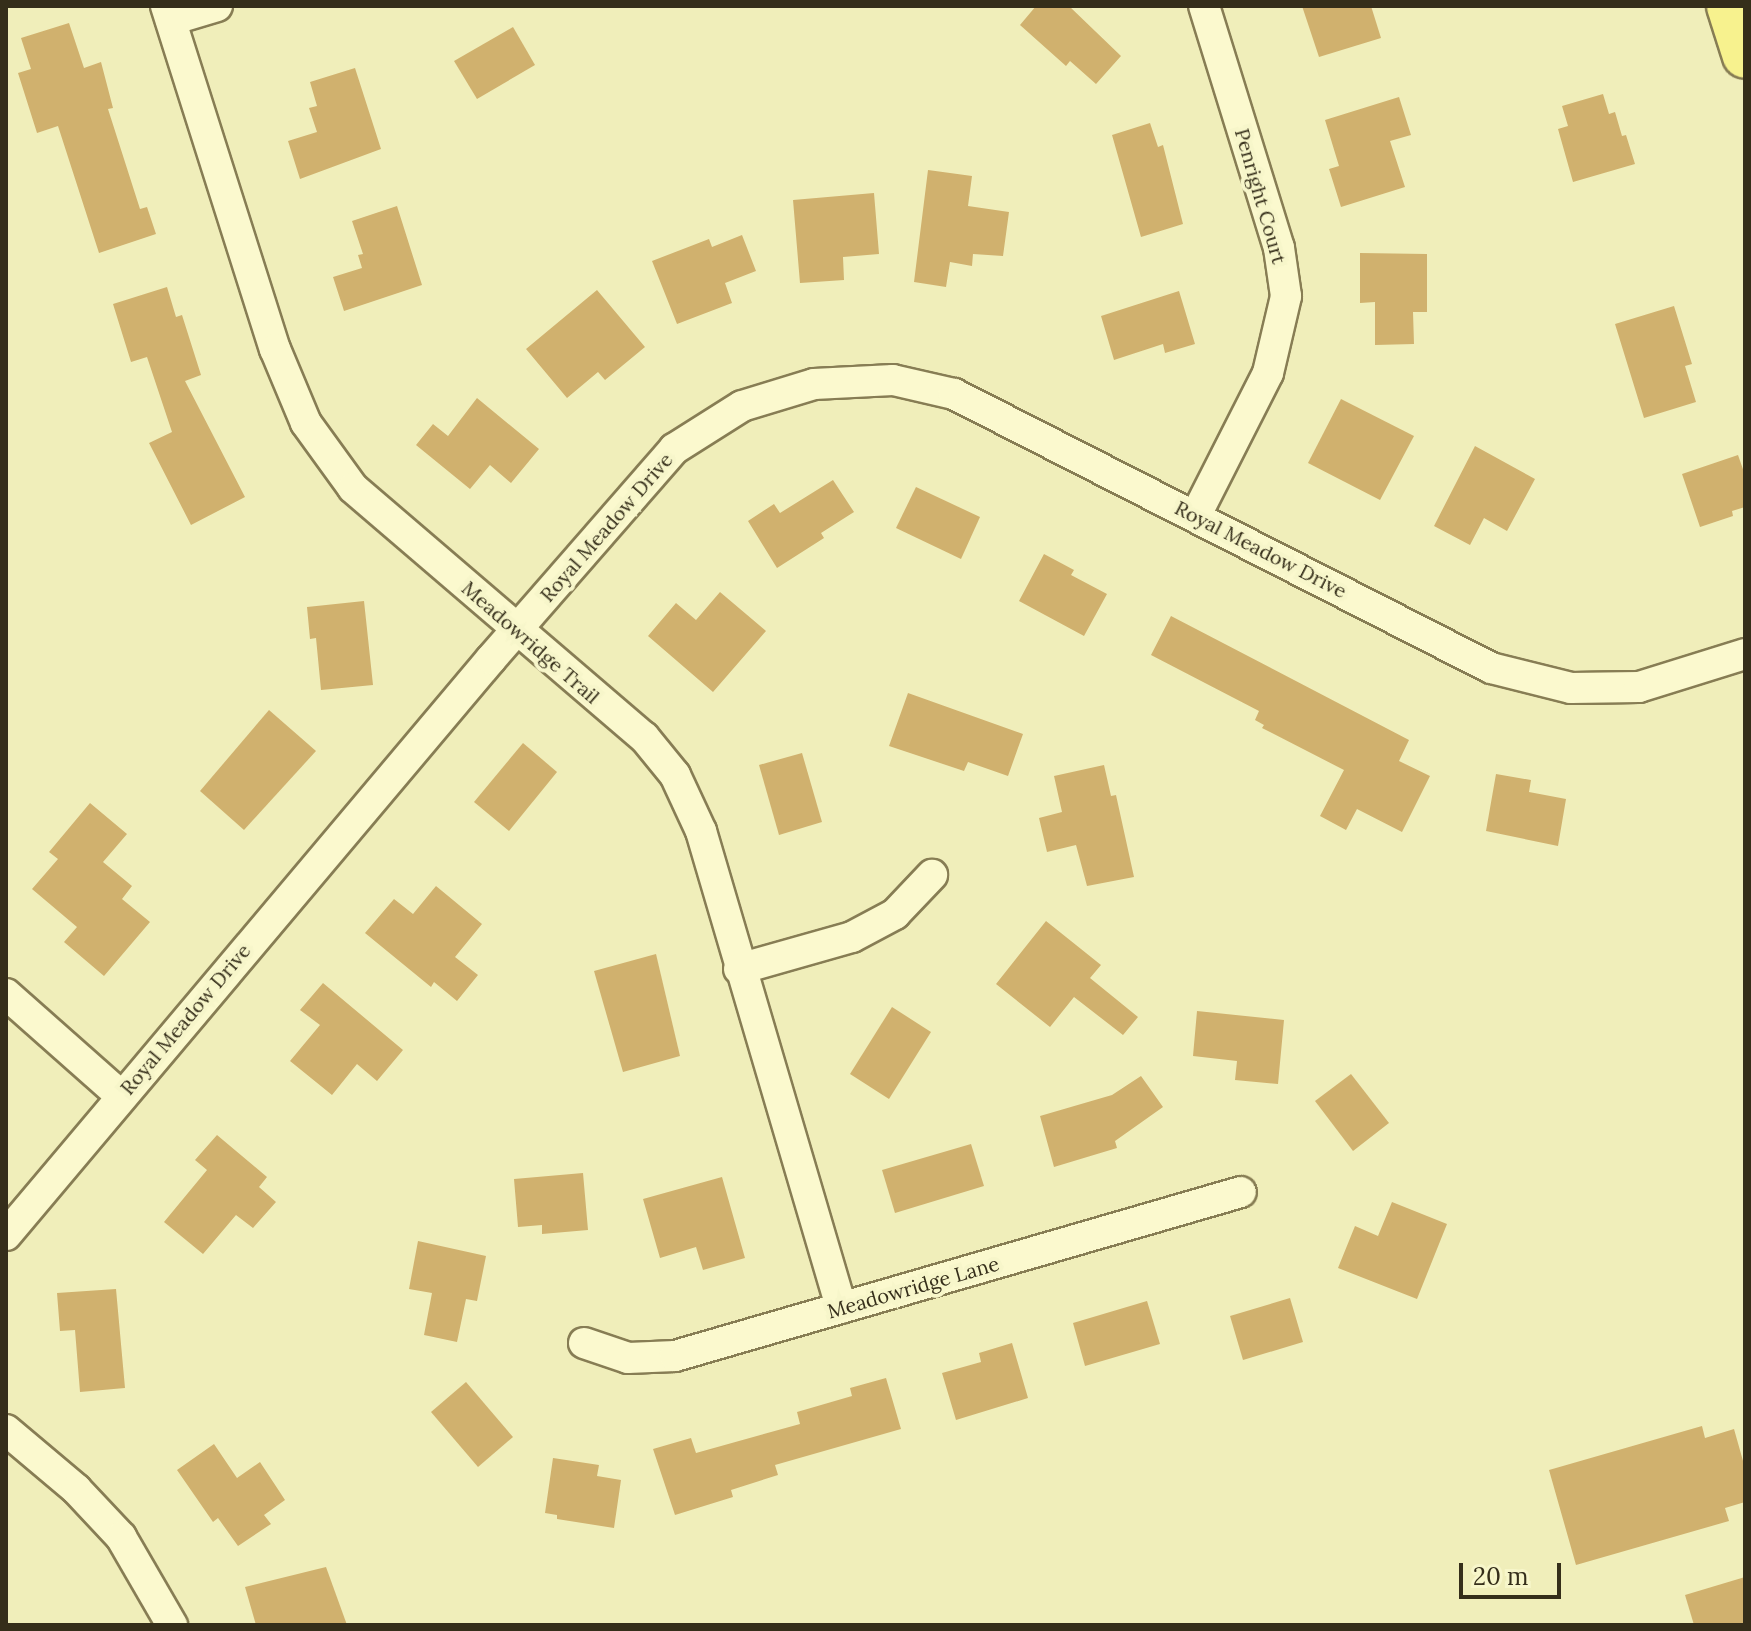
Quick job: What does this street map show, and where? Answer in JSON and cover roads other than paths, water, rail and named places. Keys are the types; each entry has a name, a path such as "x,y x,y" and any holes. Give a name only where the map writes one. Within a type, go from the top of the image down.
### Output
{"main road":[{"path":"1729,6 1745,56"}],"street":[{"path":"169,13 217,6"},
{"name":"Penright Court","path":"1196,515 1268,373 1286,296 1279,248 1204,6"},
{"name":"Meadowridge Trail","path":"169,13 275,349 306,423 353,488 644,737 675,775 701,831 739,969 841,1308"},
{"name":"Royal Meadow Drive","path":"6,1235 120,1095 674,449 742,406 814,384 893,380 954,394 1491,668 1571,688 1639,687 1745,654"},
{"path":"739,969 852,937 895,914 932,875"},
{"path":"6,994 120,1095"},
{"name":"Meadowridge Lane","path":"584,1343 628,1358 675,1356 1241,1192"},
{"path":"6,1430 76,1489 121,1537 172,1625"}]}
